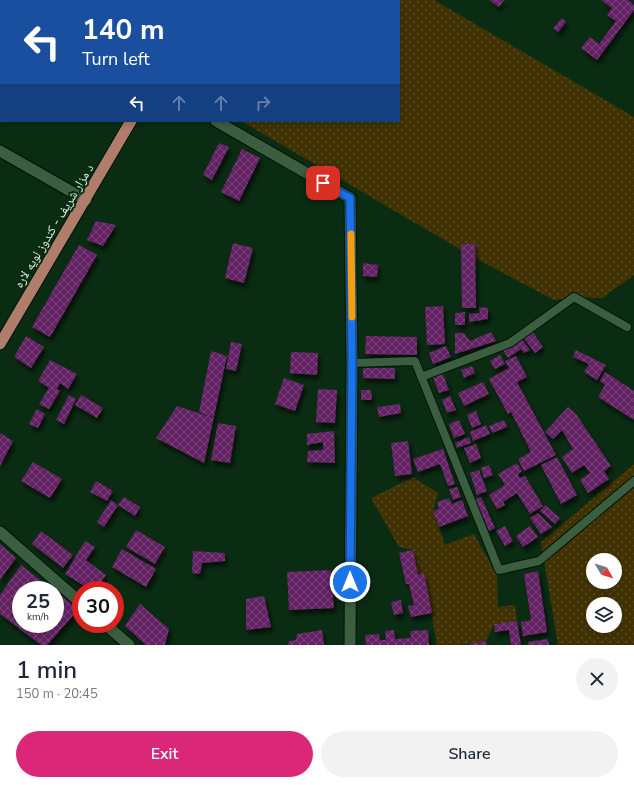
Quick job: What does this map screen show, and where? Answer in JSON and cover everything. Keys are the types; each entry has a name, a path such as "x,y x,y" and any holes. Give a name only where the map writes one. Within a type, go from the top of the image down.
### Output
{"main road":[{"name":"د مزار شریف - کندوز لویه لاره","path":"0,344 86,200 130,122"}],"street":[{"path":"218,122 350,198 352,363 350,645"},
{"path":"0,151 86,200"},
{"path":"0,532 72,595"},
{"path":"115,633 129,645"}],"lane":[{"path":"421,377 510,343 574,297 627,327"},
{"path":"352,363 415,361 500,570 539,561 634,481"}],"shaded area":[{"path":"400,0 434,0 634,117 634,275 602,298 574,297 554,300 475,258 243,122 400,122"},
{"path":"634,464 634,645 558,645 541,542"},
{"path":"413,477 438,493 433,511 445,545 474,534 497,575 498,607 515,605 517,621 494,624 486,641 463,645 437,645 424,574 418,575 413,550 399,547 371,498"}],"building":[{"path":"489,0 504,0 499,7"},
{"path":"601,0 628,0 634,5 634,10 597,60 581,48 590,37 599,44 616,21 607,15 612,8"},
{"path":"562,18 566,22 558,32 553,28"},
{"path":"219,143 229,147 212,180 203,175"},
{"path":"242,149 260,158 239,201 221,192"},
{"path":"96,221 116,225 103,246 87,240"},
{"path":"233,243 253,248 244,283 225,278"},
{"path":"461,244 475,244 476,308 462,308"},
{"path":"79,245 97,255 50,337 32,327"},
{"path":"363,263 378,265 377,277 363,276"},
{"path":"443,306 445,344 427,345 425,307"},
{"path":"479,307 488,308 488,319 469,322 469,314 480,313"},
{"path":"465,312 465,325 455,325 455,313"},
{"path":"532,331 543,347 535,353 523,337"},
{"path":"491,332 496,341 455,354 455,333 464,333 470,341"},
{"path":"26,336 44,347 31,368 14,357"},
{"path":"366,336 417,337 417,355 365,354"},
{"path":"521,338 530,350 524,353 521,349 508,358 503,350"},
{"path":"231,342 242,344 236,371 226,369"},
{"path":"446,346 451,357 433,364 429,353"},
{"path":"576,350 606,365 597,380 584,372 589,364 573,357"},
{"path":"211,351 227,356 204,463 156,438 177,406 213,418 199,412"},
{"path":"291,352 318,353 317,375 290,373"},
{"path":"500,355 505,364 495,369 490,361"},
{"path":"516,356 527,377 517,382 556,455 524,471 518,459 531,452 511,412 508,414 489,379 509,368 505,361"},
{"path":"50,360 77,374 68,389 60,383 57,389 60,391 49,409 39,404 49,388 38,381"},
{"path":"472,366 475,373 464,378 461,370"},
{"path":"363,368 395,368 395,379 363,378"},
{"path":"605,372 634,391 634,420 598,397 605,385 600,381"},
{"path":"443,374 449,390 439,393 433,377"},
{"path":"284,378 304,385 295,411 275,404"},
{"path":"483,382 489,394 464,406 458,393"},
{"path":"318,389 337,390 335,423 316,422"},
{"path":"361,390 371,390 372,400 361,400"},
{"path":"69,395 76,399 64,424 56,420"},
{"path":"81,395 103,408 97,418 75,405"},
{"path":"450,396 456,410 447,413 442,400"},
{"path":"400,404 401,413 379,417 377,407"},
{"path":"568,407 576,414 611,466 604,471 609,479 588,493 580,480 590,473 584,465 572,473 562,457 573,449 562,430 553,439 545,432"},
{"path":"37,409 45,414 38,428 29,424"},
{"path":"476,411 481,424 472,428 467,415"},
{"path":"459,420 465,434 454,438 449,424"},
{"path":"504,420 507,427 492,433 489,426"},
{"path":"218,423 236,426 230,463 211,460"},
{"path":"486,425 490,434 473,441 470,432"},
{"path":"334,431 335,463 307,462 308,451 323,450 323,442 307,445 307,434"},
{"path":"0,433 13,441 0,466"},
{"path":"469,437 471,443 457,448 455,443"},
{"path":"408,441 412,474 395,476 391,443"},
{"path":"476,444 481,458 470,463 464,448"},
{"path":"443,449 455,484 448,486 440,464 418,472 413,459"},
{"path":"557,457 577,495 561,504 541,465"},
{"path":"33,462 62,479 50,498 21,481"},
{"path":"517,463 522,471 518,474 520,478 525,476 543,506 530,514 517,493 503,502 505,505 497,509 489,495 505,485 498,474"},
{"path":"489,465 493,475 484,478 481,468"},
{"path":"479,470 487,491 477,495 470,473"},
{"path":"96,481 113,491 107,501 90,492"},
{"path":"457,487 461,497 453,500 449,489"},
{"path":"124,497 140,507 135,516 118,505"},
{"path":"481,497 495,528 489,531 474,500"},
{"path":"449,498 452,504 462,500 468,516 439,527 433,511 439,509 437,502"},
{"path":"111,500 118,505 104,527 97,522"},
{"path":"545,505 560,518 555,524 540,511"},
{"path":"538,513 552,527 541,534 530,518"},
{"path":"505,526 513,541 505,546 496,531"},
{"path":"530,526 538,537 523,547 516,536"},
{"path":"136,530 165,547 155,564 126,547"},
{"path":"41,531 73,555 63,568 32,544"},
{"path":"85,541 95,547 86,560 106,575 102,581 76,581 65,574"},
{"path":"0,544 16,558 0,580"},
{"path":"122,549 156,569 146,587 112,567"},
{"path":"413,550 418,575 424,573 432,613 411,617 408,606 414,605 409,584 406,584 399,553"},
{"path":"193,551 225,553 225,561 202,563 200,574 192,573"},
{"path":"21,565 41,581 12,581 12,623 0,614 0,595"},
{"path":"331,570 334,608 289,610 287,572"},
{"path":"538,571 547,632 523,636 521,622 531,620 524,574"},
{"path":"264,596 271,627 246,630 246,599"},
{"path":"64,598 72,605 72,617 64,626"},
{"path":"401,600 403,613 394,615 391,602"},
{"path":"140,604 169,629 165,645 146,645 125,626"},
{"path":"517,621 521,645 511,645 509,630 495,632 494,624"},
{"path":"322,630 324,645 288,645 289,641 296,640 297,634"},
{"path":"394,630 395,639 411,638 410,631 428,630 429,645 366,645 365,635 379,634 380,640 386,640 385,631"},
{"path":"25,633 58,633 47,645 41,645"},
{"path":"548,639 549,645 528,645 528,642"},
{"path":"486,641 487,645 469,645 469,644"}],"slow traffic":[{"path":"351,234 352,317"}],"route":[{"path":"323,183 350,198 352,363 350,582"}]}
